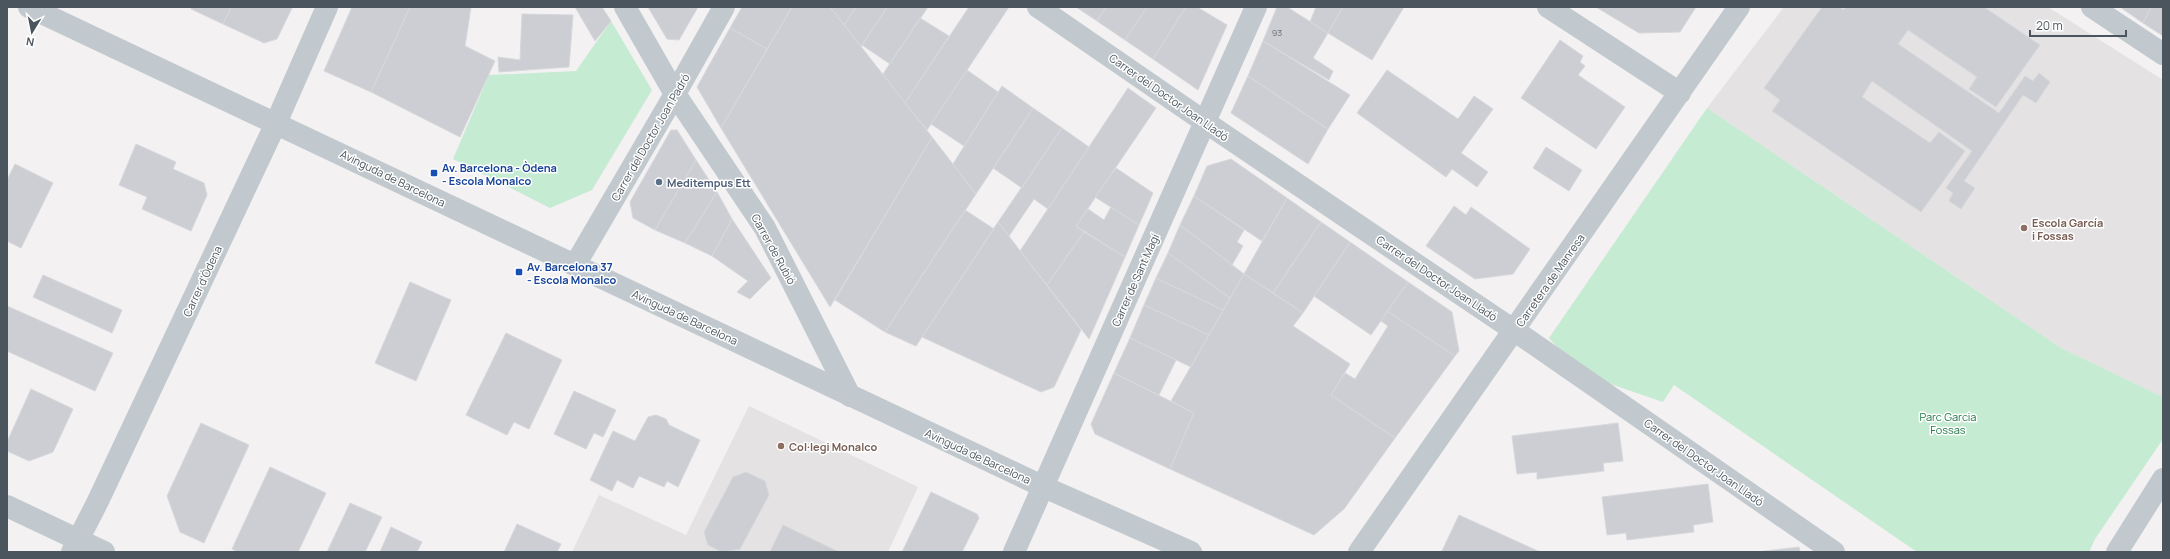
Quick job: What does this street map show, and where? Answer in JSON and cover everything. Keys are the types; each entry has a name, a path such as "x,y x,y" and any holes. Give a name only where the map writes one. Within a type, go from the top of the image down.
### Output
{"street":[{"name":"Avinguda de Barcelona","path":"30,7 850,396 1044,487 1191,552"},
{"name":"Carrer d'Òdena","path":"76,546 276,123 327,7"},
{"name":"Carrer de Rubió","path":"625,7 675,94 765,228 850,396"},
{"name":"Carrer del Doctor Joan Padró","path":"575,265 724,7"},
{"name":"Carrer del Doctor Joan Lladó","path":"1038,7 1205,122 1515,331 1834,552"},
{"name":"Carrer de Sant Magí","path":"1014,552 1256,7"},
{"path":"1548,7 1680,93"},
{"name":"Carretera de Manresa","path":"1359,552 1515,331 1739,7"},
{"path":"2092,7 2163,54"},
{"path":"2117,552 2163,478"},
{"path":"7,506 76,546 104,552"}],"shaded area":[{"name":"Escola García i Fossas","path":"1784,7 2048,7 2163,80 2163,397 2061,348 1707,108"},
{"name":"Col·legi Monalco","path":"749,406 918,487 888,552 572,552 599,495 686,535"}],"green space":[{"path":"611,21 652,90 592,190 550,208 453,159 489,75 576,71"},
{"name":"Parc Garcia Fossas","path":"1707,108 2061,348 2163,397 2163,439 2095,539 2089,552 1917,552 1674,385 1663,402 1599,380 1564,355 1549,338"}],"building":[{"path":"192,7 231,7 223,24 191,9"},
{"path":"231,7 292,8 277,39 264,43 223,24"},
{"path":"352,7 410,7 371,92 324,71"},
{"path":"410,7 471,7 465,46 495,61 460,137 371,92"},
{"path":"575,7 602,7 611,21 595,41"},
{"path":"648,7 698,7 679,40 667,39"},
{"path":"742,7 792,7 767,49 730,28"},
{"path":"792,7 830,7 932,137 830,307 721,128"},
{"path":"830,7 856,7 844,25"},
{"path":"856,7 887,7 861,47 844,25"},
{"path":"887,7 928,7 890,64 862,45"},
{"path":"969,7 1009,7 927,130 905,103"},
{"path":"1076,7 1106,7 1097,21"},
{"path":"1106,7 1147,7 1125,40 1097,21"},
{"path":"1147,7 1186,7 1153,59 1125,40"},
{"path":"1186,7 1197,7 1227,25 1198,90 1153,59"},
{"path":"1277,7 1287,7 1328,33 1313,58 1333,71 1329,80 1263,41"},
{"path":"1316,7 1343,7 1328,33 1310,22"},
{"path":"1343,7 1404,7 1372,60 1328,33"},
{"path":"1596,7 1696,7 1680,32 1639,33"},
{"path":"1822,7 1839,7 1844,10 1846,7 1984,7 2040,45 1996,107 1969,89 1977,77 1908,30 1898,44 1999,113 2025,76 2033,81 2039,73 2050,82 2036,103 2023,95 1964,181 1975,188 1961,209 1949,201 1953,193 1946,188 1972,151 1872,81 1862,97 1930,143 1939,132 1965,151 1921,212 1772,111 1780,100 1764,88"},
{"path":"2120,7 2151,7 2143,23"},
{"path":"2151,7 2163,7 2163,36 2143,23"},
{"path":"522,14 573,15 569,67 499,72 498,57 520,60"},
{"path":"920,18 949,36 905,103 883,74"},
{"path":"730,28 767,49 721,128 697,87"},
{"path":"1560,40 1583,56 1580,62 1585,66 1578,75 1625,107 1596,149 1521,98"},
{"path":"1263,41 1350,95 1328,129 1248,76"},
{"path":"967,70 998,92 964,146 931,124"},
{"path":"1387,70 1458,119 1474,96 1493,109 1461,153 1488,172 1477,187 1452,169 1446,177 1357,113"},
{"path":"1248,76 1328,129 1308,164 1231,113"},
{"path":"1002,86 1033,108 976,194 953,164"},
{"path":"1128,88 1156,108 1076,226 1084,232 1047,285 1020,251"},
{"path":"1033,108 1062,128 1022,188 993,168"},
{"path":"1062,128 1089,147 1048,209 1034,199 1009,236 998,222"},
{"path":"671,130 677,130 696,160 655,230 633,218 630,202"},
{"path":"932,137 976,194 885,332 835,300"},
{"path":"136,144 176,162 173,169 204,183 207,195 191,231 142,209 147,197 119,185"},
{"path":"1546,147 1582,170 1569,191 1533,168"},
{"path":"1231,159 1287,198 1262,241 1194,196 1207,166"},
{"path":"696,160 717,192 685,243 655,230"},
{"path":"15,164 53,183 21,248 7,241 7,180"},
{"path":"1116,168 1153,193 1139,225 1095,197"},
{"path":"717,192 732,219 712,256 685,243"},
{"path":"1194,196 1244,230 1237,242 1243,246 1232,265 1180,225"},
{"path":"1287,198 1321,222 1273,293 1244,274"},
{"path":"1454,206 1466,215 1471,207 1530,249 1513,274 1475,279 1426,246"},
{"path":"1111,207 1139,225 1125,257 1076,226 1088,209 1104,220"},
{"path":"965,210 994,229 916,346 885,332"},
{"path":"732,219 771,278 750,299 737,292 748,281 712,256"},
{"path":"998,222 1081,330 1054,387 1041,392 922,337"},
{"path":"1321,222 1350,242 1303,313 1273,293"},
{"path":"1180,225 1244,274 1230,298 1168,253"},
{"path":"1084,232 1125,257 1089,339 1047,285"},
{"path":"1350,242 1408,282 1371,335 1314,296"},
{"path":"1168,253 1230,298 1223,310 1156,278"},
{"path":"1244,274 1303,313 1293,326 1350,364 1331,395 1395,438 1344,509 1314,535 1170,469 1194,413 1171,401"},
{"path":"43,275 122,310 112,333 33,297"},
{"path":"1156,278 1223,310 1209,335 1144,305"},
{"path":"410,282 451,300 416,381 375,363"},
{"path":"1408,282 1452,312 1459,351 1455,356 1387,311"},
{"path":"1144,305 1209,335 1191,367 1130,338"},
{"path":"7,306 113,353 95,391 7,351"},
{"path":"1387,311 1455,356 1395,438 1331,395 1345,373 1355,379 1388,326 1381,321"},
{"path":"506,333 562,360 529,429 514,422 507,435 466,415"},
{"path":"1130,338 1176,360 1159,395 1114,373"},
{"path":"1114,373 1194,413 1170,469 1095,434 1091,424"},
{"path":"31,389 73,409 53,452 29,461 7,451 7,442"},
{"path":"574,391 616,410 603,437 594,433 586,449 554,434"},
{"path":"656,415 666,419 669,425 700,440 678,487 667,481 664,487 639,476 633,488 617,480 612,491 590,480 613,431 635,441 648,417"},
{"path":"201,423 249,445 204,543 180,532 167,496"},
{"path":"1618,423 1623,461 1603,463 1604,471 1537,479 1537,472 1517,474 1512,436"},
{"path":"270,467 326,493 298,552 238,552 232,549"},
{"path":"746,472 765,481 769,495 740,549 722,552 708,545 704,532 733,477"},
{"path":"1708,484 1713,522 1693,525 1694,532 1627,540 1626,533 1607,535 1602,497"},
{"path":"931,492 977,514 979,518 962,552 902,552"},
{"path":"350,503 382,517 365,552 327,552"},
{"path":"1459,515 1540,552 1442,551"},
{"path":"517,524 561,544 557,552 504,552"},
{"path":"783,525 839,552 770,552"},
{"path":"391,527 422,542 417,552 380,552"},
{"path":"1799,547 1800,552 1757,552"}],"place":[{"name":"Av. Barcelona - Òdena - Escola Monalco","path":"434,173"},
{"name":"Meditempus Ett","path":"659,182"},
{"name":"Escola García i Fossas","path":"2024,228"},
{"name":"Av. Barcelona 37 - Escola Monalco","path":"519,272"},
{"name":"Col·legi Monalco","path":"781,446"}]}
